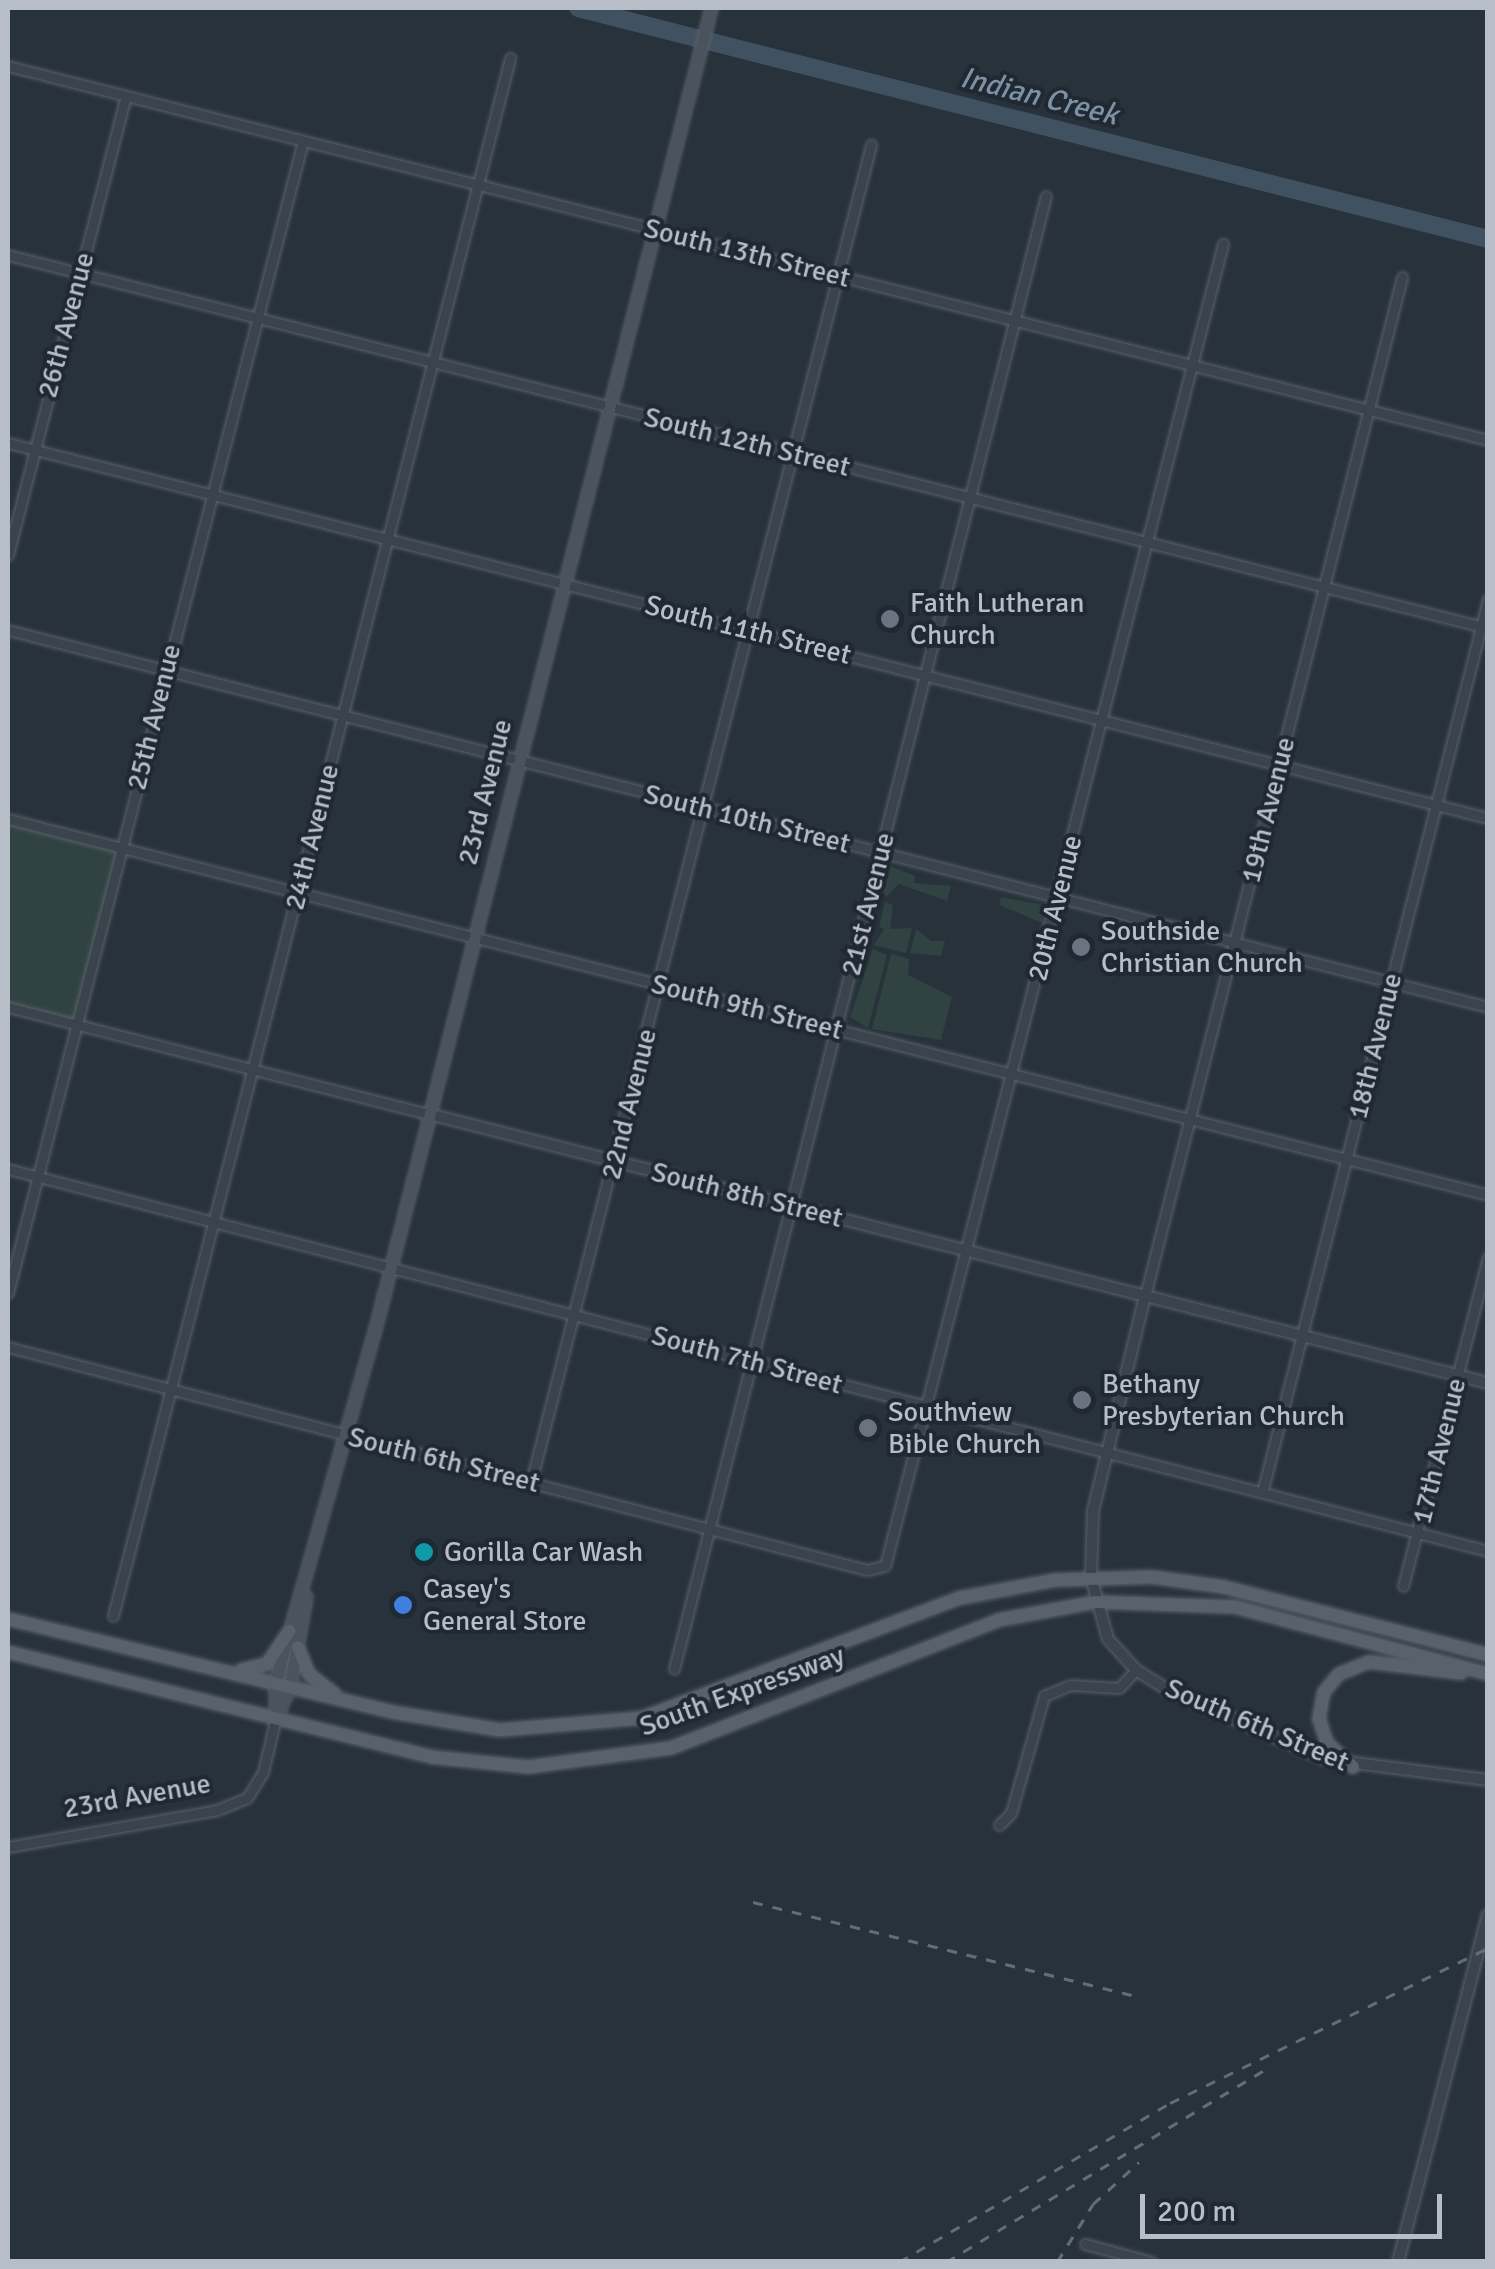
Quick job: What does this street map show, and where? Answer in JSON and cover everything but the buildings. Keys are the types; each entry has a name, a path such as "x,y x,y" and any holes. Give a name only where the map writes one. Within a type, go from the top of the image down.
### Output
{"main road":[{"name":"23rd Avenue","path":"283,1684 298,1647 306,1589 711,8"},
{"name":"South Expressway","path":"8,1619 355,1703 484,1729 612,1724 710,1697 960,1598 1091,1577 1224,1587 1488,1655"},
{"name":"23rd Avenue","path":"276,1717 289,1631 306,1589"},
{"name":"South Expressway","path":"8,1652 465,1763 605,1762 706,1737 999,1620 1096,1602 1236,1607 1488,1675"},
{"path":"223,1670 267,1664 289,1631"},
{"path":"298,1647 315,1681 355,1703"},
{"path":"1353,1767 1327,1743 1319,1719 1324,1692 1348,1667 1378,1662 1488,1675"}],"street":[{"name":"24th Avenue","path":"113,1616 510,58"},
{"name":"South 13th Street","path":"8,66 1488,440"},
{"name":"26th Avenue","path":"8,554 126,96"},
{"name":"25th Avenue","path":"8,1293 302,140"},
{"name":"22nd Avenue","path":"531,1482 872,145"},
{"name":"21st Avenue","path":"674,1669 1046,196"},
{"name":"20th Avenue","path":"881,1569 891,1554 929,1407 1223,244"},
{"name":"South 12th Street","path":"8,255 1484,628"},
{"name":"19th Avenue","path":"1091,1577 1093,1511 1106,1453 1402,278"},
{"name":"South 11th Street","path":"8,444 1488,818"},
{"name":"18th Avenue","path":"1262,1493 1484,628 1488,599"},
{"name":"South 10th Street","path":"8,630 1488,1006"},
{"name":"South 9th Street","path":"8,819 1488,1194"},
{"name":"South 8th Street","path":"8,1007 1488,1383"},
{"name":"South 7th Street","path":"8,1169 1488,1551"},
{"name":"17th Avenue","path":"1403,1586 1488,1258"},
{"name":"South 6th Street","path":"8,1347 709,1529 881,1569"},
{"name":"South 6th Street","path":"1091,1577 1108,1640 1136,1670 1297,1748 1353,1767 1488,1780"},
{"path":"999,1825 1011,1813 1044,1696 1070,1685 1114,1690 1136,1670"},
{"name":"23rd Avenue","path":"8,1847 218,1810 248,1798 263,1772 276,1717"},
{"path":"1398,2262 1483,1954 1488,1916"},
{"path":"1085,2244 1152,2262"}],"shaded area":[{"path":"8,819 121,848 77,1024 8,1007"},
{"path":"890,866 915,876 914,883 951,886 947,901 899,884 886,897 881,888"},
{"path":"1001,897 1043,905 1043,923 999,905"},
{"path":"885,902 893,905 890,929 912,928 906,953 874,945 884,929 879,927"},
{"path":"916,929 931,941 945,941 941,956 910,953"},
{"path":"873,949 887,955 868,1028 850,1017"},
{"path":"891,954 909,959 908,975 952,997 941,1040 872,1029"}],"waterway":[{"name":"Indian Creek","path":"578,8 1488,239"}],"railway":[{"path":"753,1902 1132,1995"},
{"path":"899,2262 1170,2103 1488,1948"},
{"path":"946,2262 1263,2071"},
{"path":"1057,2262 1093,2204 1139,2162"}],"place":[{"name":"Faith Lutheran Church","path":"890,619"},
{"name":"Southside Christian Church","path":"1081,947"},
{"name":"Bethany Presbyterian Church","path":"1082,1400"},
{"name":"Southview Bible Church","path":"868,1428"},
{"name":"Gorilla Car Wash","path":"424,1552"},
{"name":"Casey's General Store","path":"403,1605"}]}
